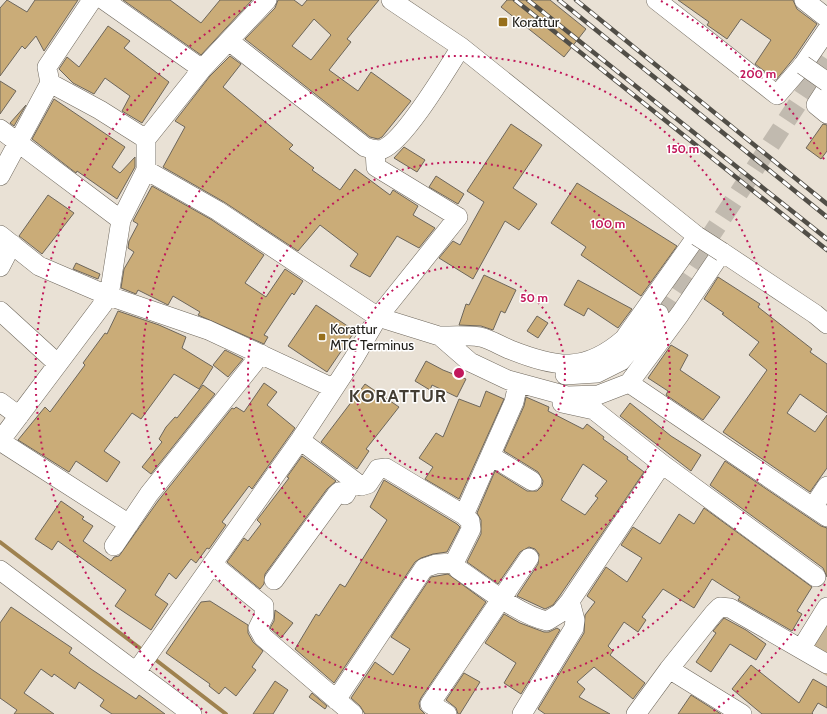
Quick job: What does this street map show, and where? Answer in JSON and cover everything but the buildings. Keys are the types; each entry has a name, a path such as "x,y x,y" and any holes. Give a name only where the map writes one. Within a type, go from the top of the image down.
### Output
{"street":[{"path":"0,176 50,83 47,67 92,0"},
{"path":"104,0 202,69"},
{"path":"129,524 0,441 109,296 121,220 146,170 146,139 202,69 267,0"},
{"path":"391,0 461,47 697,236 815,314 827,324"},
{"path":"656,0 777,96 802,65 827,30"},
{"path":"804,0 827,18"},
{"path":"229,41 365,147 375,150 384,149 395,140 420,110 461,47"},
{"path":"802,65 827,82"},
{"path":"50,83 100,110 146,139"},
{"path":"827,88 816,105 827,114"},
{"path":"0,129 121,220"},
{"path":"141,665 300,440 378,318 458,217 376,167 375,150"},
{"path":"146,170 218,211 378,318 440,336 527,367 568,376 597,373 621,361 659,314"},
{"path":"440,336 480,337 544,361 570,365 593,360 610,352 624,339 697,236"},
{"path":"0,267 6,240 40,266 109,296 208,330 333,388"},
{"path":"518,386 567,396 598,395 629,383 680,314 722,252"},
{"path":"0,311 58,364"},
{"path":"440,336 470,362 537,397 594,410 662,464 816,576"},
{"path":"114,546 149,494 261,354"},
{"path":"629,383 820,512 827,486"},
{"path":"464,515 514,402 518,386"},
{"path":"0,402 19,416"},
{"path":"300,440 361,486 368,484 378,469 386,468 464,515 470,521 471,529 454,563"},
{"path":"491,456 532,482"},
{"path":"454,563 458,569 500,598 538,619 546,621 560,613 570,601 662,464"},
{"path":"274,580 336,495 339,492 345,495 353,481"},
{"path":"447,714 430,704 500,598 529,558"},
{"path":"336,700 424,568 436,564 454,563"},
{"path":"212,564 264,606 264,616 258,628 263,637 353,714"},
{"path":"1,573 141,665 192,714"},
{"path":"522,714 574,628 575,620 570,601"},
{"path":"636,714 669,669 720,607 730,608 827,664"},
{"path":"801,649 827,607"},
{"path":"669,669 742,714"}],"shaded area":[{"path":"827,621 827,676 801,659"}],"waterway":[{"path":"0,542 145,652"},
{"path":"152,657 226,714"}],"tunnel":[{"path":"659,314 827,59"}],"railway":[{"path":"515,0 827,250"},
{"path":"528,0 827,239"},
{"path":"559,0 827,217"},
{"path":"576,0 827,204"}],"place":[{"name":"Korattur","path":"503,22"},
{"name":"Korattur MTC Terminus","path":"322,337"}],"district":[{"name":"KORATTUR","path":"398,396"}]}
